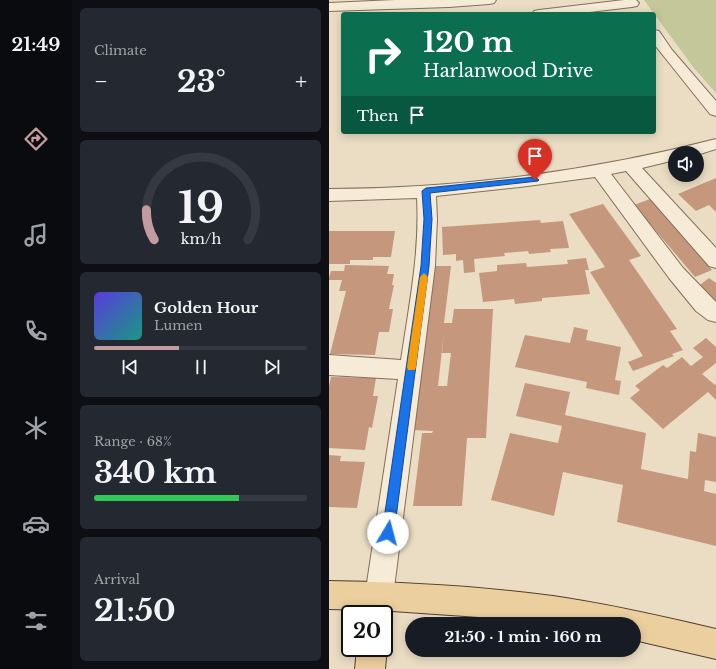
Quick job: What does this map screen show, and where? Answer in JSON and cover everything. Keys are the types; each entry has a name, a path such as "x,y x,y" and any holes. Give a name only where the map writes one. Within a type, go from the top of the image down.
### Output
{"main road":[{"path":"329,595 378,605 452,600 525,607 596,617"},
{"path":"641,627 716,644"},
{"path":"369,669 371,657"}],"street":[{"path":"329,7 402,2 449,3 489,0"},
{"path":"534,12 631,1 639,12"},
{"path":"656,37 667,53 716,112"},
{"path":"704,147 716,144"},
{"path":"329,195 426,191 499,184 600,171 668,157"},
{"path":"630,165 716,261"},
{"path":"600,171 676,273 704,305 716,314"},
{"path":"378,605 425,266 428,219 426,191"},
{"path":"329,365 411,370"}],"green space":[{"path":"644,0 716,0 716,93 694,68 656,16 656,12 653,12"}],"building":[{"path":"716,178 716,212 709,205 696,211 678,194"},
{"path":"650,199 712,270 695,277 634,205"},
{"path":"603,204 641,256 629,260 677,329 670,331 683,350 672,354 674,356 633,371 628,362 643,356 590,272 605,267 569,214"},
{"path":"540,220 541,223 563,221 569,248 550,249 551,252 529,254 528,251 504,253 505,256 474,259 475,272 464,273 463,260 456,261 456,254 443,255 442,227"},
{"path":"329,231 395,231 391,257 373,257 373,260 350,260 350,264 329,264"},
{"path":"586,258 589,270 585,270 590,294 542,298 542,301 515,304 514,299 483,302 479,273 497,271 497,265 526,263 527,267 568,264 567,260"},
{"path":"345,265 389,266 387,274 394,274 392,285 394,285 389,309 393,309 389,332 379,332 375,355 330,354 346,291 339,291 342,280 329,280 329,278 331,271 344,271"},
{"path":"433,266 451,266 444,323 452,323 454,309 493,309 486,438 467,438 462,506 413,506 422,433 432,433 433,431 412,430","holes":["444,332 442,353 451,353 447,386 438,386"]},
{"path":"709,278 716,283 716,304 696,288"},
{"path":"574,327 588,330 586,340 621,347 615,380 621,381 619,395 586,388 587,382 515,367 525,335 570,343"},
{"path":"706,338 716,347 716,363 702,374 715,385 716,383 716,400 708,392 663,429 630,398 640,390 635,386 663,365 667,368 682,357 691,366 703,357 693,348"},
{"path":"331,377 376,378 373,396 378,396 372,428 369,427 365,450 329,448 329,386"},
{"path":"525,383 570,392 565,415 646,433 641,469 688,479 690,451 696,452 698,433 716,437 716,482 705,480 704,491 716,494 716,546 617,522 623,485 563,472 554,516 491,500 510,433 558,443 562,426 516,416"},
{"path":"329,455 341,456 340,461 365,462 357,508 329,507"}],"slow traffic":[{"path":"411,367 424,277"}],"route":[{"path":"388,533 425,266 428,219 426,191 535,180"}]}
